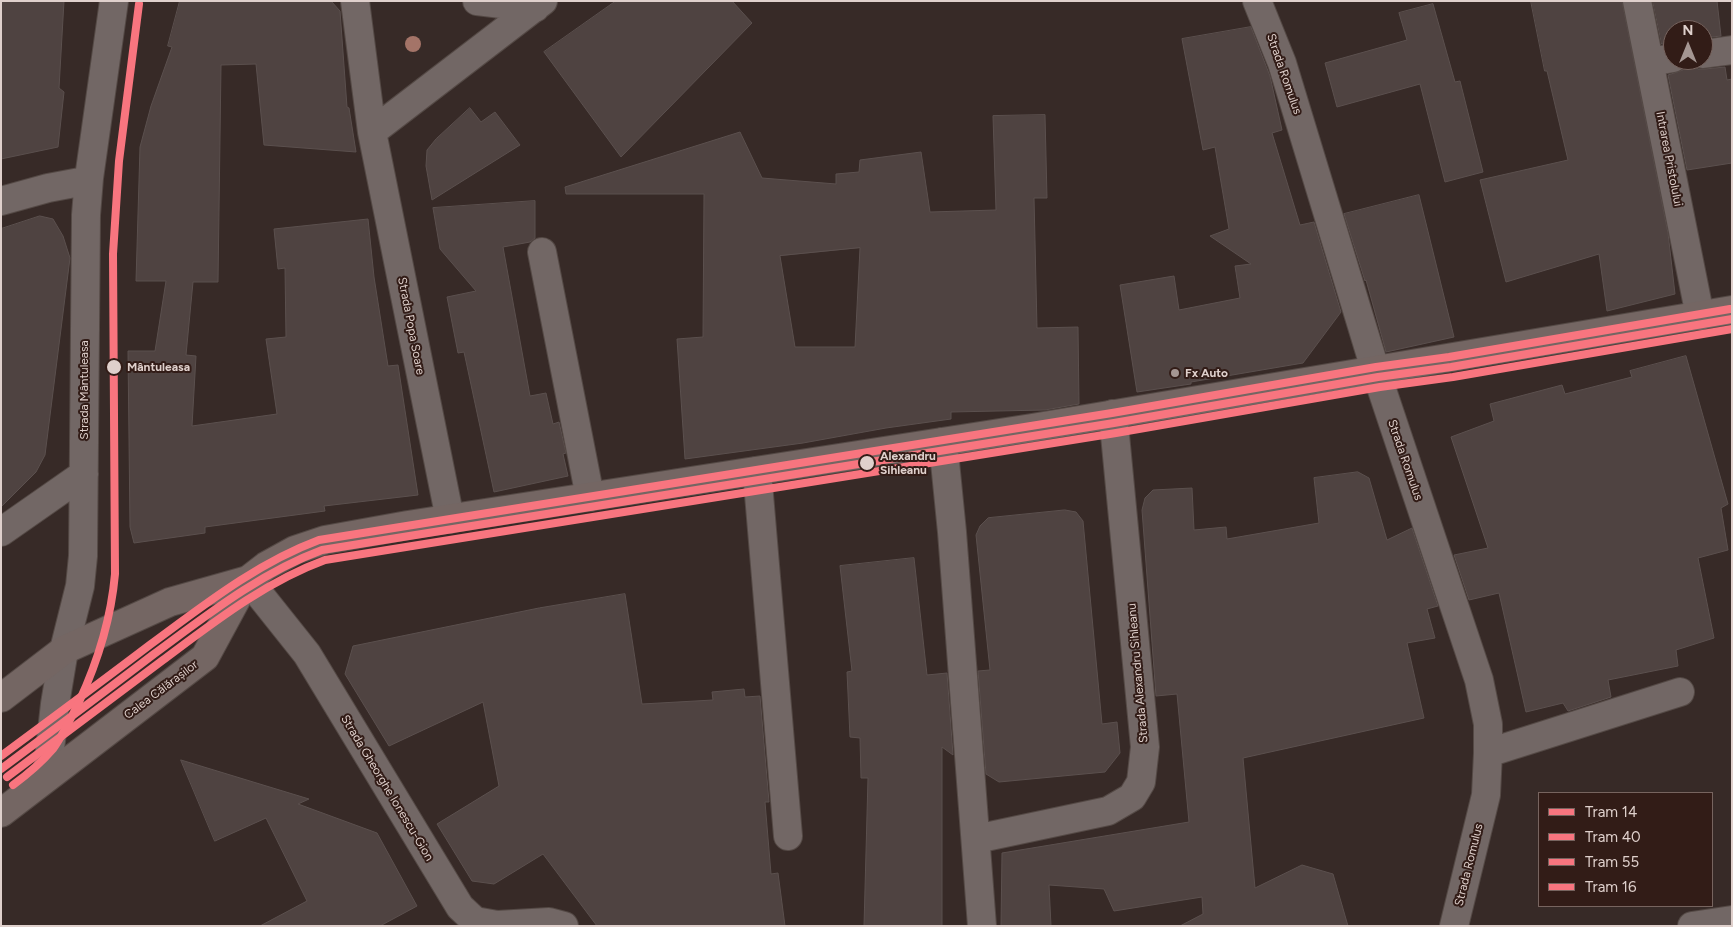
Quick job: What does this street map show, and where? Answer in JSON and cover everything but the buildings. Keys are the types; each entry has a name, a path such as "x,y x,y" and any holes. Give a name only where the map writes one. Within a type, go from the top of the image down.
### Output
{"main road":[{"name":"Calea Călărașilor","path":"1,814 205,657 248,580 266,566 295,550 325,540 942,442 1732,310"},
{"name":"Calea Călărașilor","path":"1,698 64,650 170,602 248,580"}],"street":[{"name":"Strada Mântuleasa","path":"47,778 55,704 64,650 80,586 83,556 84,250 89,178 114,1"},
{"name":"Strada Popa Soare","path":"355,1 372,132 450,519"},
{"path":"478,1 539,4"},
{"name":"Strada Romulus","path":"1256,1 1282,63 1375,369 1479,680 1488,724 1486,795 1454,926"},
{"name":"Intrarea Pristolului","path":"1637,1 1661,60 1700,316"},
{"path":"372,132 539,4"},
{"path":"1713,53 1732,50"},
{"path":"1,201 80,182 89,178"},
{"path":"542,252 590,497"},
{"name":"Strada Alexandru Sihleanu","path":"976,839 1108,811 1132,797 1141,782 1145,747 1113,414"},
{"path":"942,442 952,532 982,926"},
{"path":"757,471 788,836"},
{"path":"1,532 84,474"},
{"name":"Strada Gheorghe Ionescu-Gion","path":"248,580 304,650 460,907 475,923 496,925 549,922 564,926"},
{"path":"1488,754 1680,692"},
{"path":"1692,926 1732,920"}],"tram line":[{"name":"16","path":"13,785 53,749 70,720 86,687 98,655 113,591 115,574 113,254 119,161 139,4"},
{"name":"55","path":"1,756 232,586 274,560 319,540 1112,413 1376,367 1449,357 1730,309"},
{"name":"14","path":"1,769 154,654 235,596 277,570 322,550 1114,423 1378,377 1451,367 1732,319"},
{"name":"40","path":"7,777 221,617 261,591 325,560 1116,433 1732,329"}],"place":[{"name":"Mântuleasa","path":"114,367"},
{"name":"Fx Auto","path":"1175,373"},
{"name":"Alexandru Sihleanu","path":"867,463"}]}
